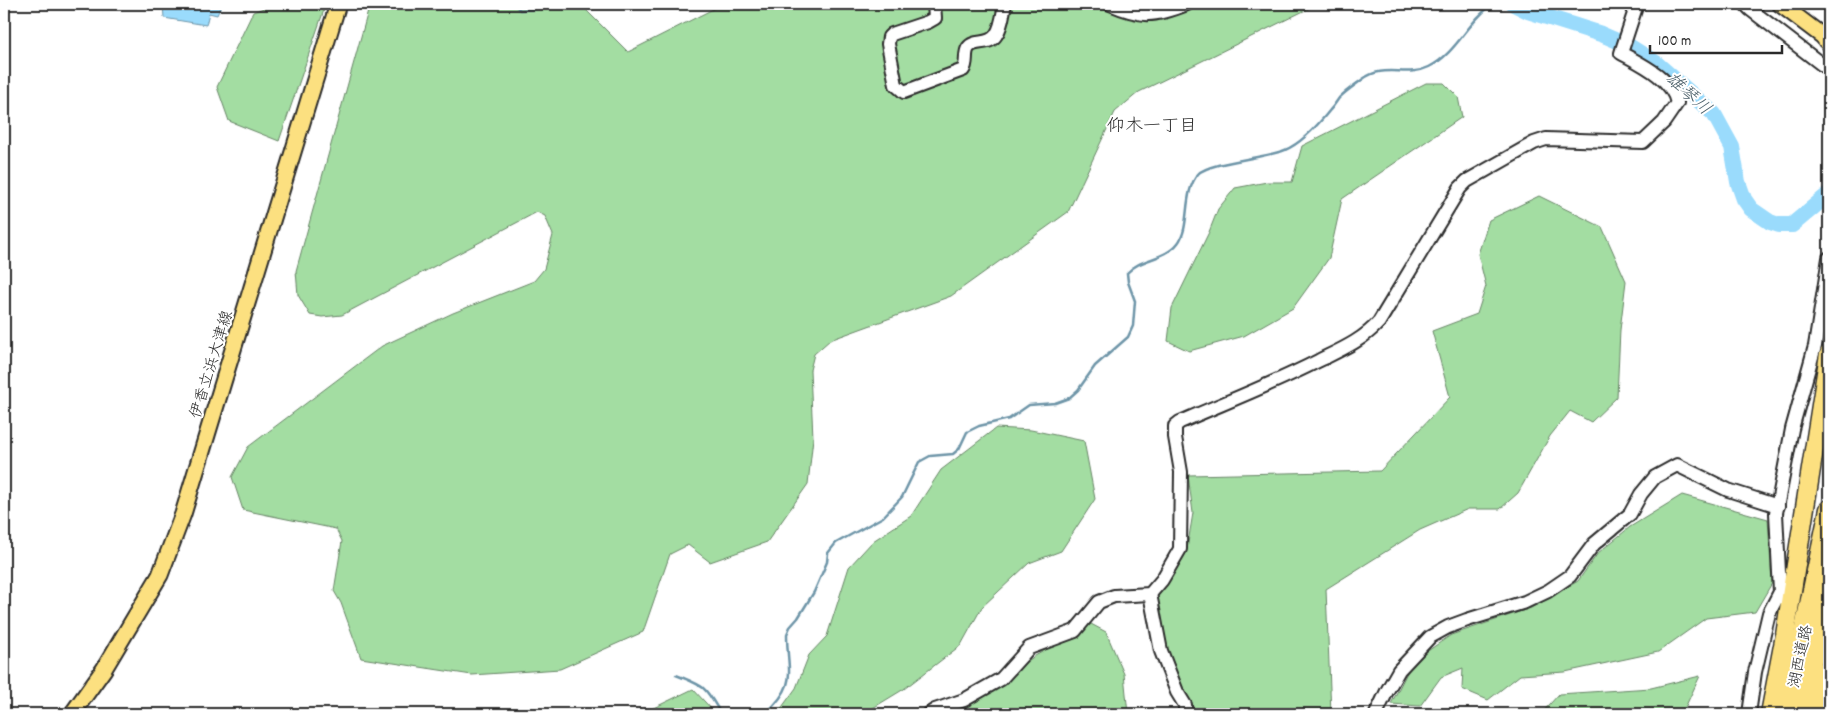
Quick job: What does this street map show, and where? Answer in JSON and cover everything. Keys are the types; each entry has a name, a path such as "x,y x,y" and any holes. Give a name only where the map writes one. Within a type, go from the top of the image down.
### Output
{"highway":[{"path":"1770,714 1786,626 1829,354"},
{"name":"湖西道路","path":"1786,714 1829,509"},
{"name":"湖西道路","path":"1800,714 1829,587"},
{"path":"1816,714 1829,668"}],"main road":[{"name":"伊香立浜大津線","path":"72,714 104,670 137,617 160,575 180,522 338,4"},
{"path":"1780,4 1829,40"}],"street":[{"path":"934,4 934,18 888,37 896,85 904,92 963,70 967,63 967,49 969,46 990,41 996,36 1005,4"},
{"path":"1110,4 1130,13 1152,15 1187,4"},
{"path":"929,714 964,700 1000,679 1029,648 1076,631 1099,602 1114,596 1150,594 1162,580 1180,549 1181,472 1175,426 1180,422 1297,372 1360,340 1370,332 1384,314 1456,194 1467,182 1512,154 1546,139 1643,142 1664,122 1677,103 1675,94 1648,68 1621,53 1637,4"},
{"path":"1745,4 1829,70"},
{"path":"1749,714 1755,672 1769,613 1780,592 1776,513 1792,429 1815,346 1829,258"},
{"path":"1376,714 1399,670 1430,637 1448,627 1467,620 1525,602 1570,576 1594,544 1630,514 1641,494 1655,477 1677,465 1728,490 1778,506"},
{"path":"1150,594 1161,651 1177,692 1185,705 1185,714"}],"green space":[{"path":"274,4 326,4 279,141 229,121 217,87 253,12"},
{"path":"370,4 580,4 628,52 723,4 1318,4 1139,92 1115,112 1068,212 951,296 830,340 814,354 810,370 813,438 808,484 767,542 710,562 688,545 670,554 643,632 560,669 472,675 361,658 341,603 334,591 342,541 336,529 243,510 232,477 248,447 382,346 453,313 534,281 544,269 553,235 545,216 537,212 342,315 322,317 310,315 298,295 296,271"},
{"path":"1426,83 1444,83 1458,97 1462,117 1342,199 1329,258 1293,308 1244,336 1189,351 1168,341 1172,308 1209,232 1218,209 1235,188 1267,182 1292,182 1302,146"},
{"path":"1539,196 1602,227 1626,281 1620,330 1617,397 1591,422 1570,411 1550,436 1518,493 1500,509 1468,509 1420,530 1326,589 1331,714 1197,714 1163,654 1153,599 1187,549 1193,513 1188,475 1380,471 1450,397 1432,331 1477,314 1486,286 1478,254 1489,220"},
{"path":"996,428 1031,430 1084,441 1095,499 1061,551 1029,563 982,607 961,645 904,689 863,714 777,714 796,688 809,655 827,636 849,567 873,541 911,516 941,470"},
{"path":"1682,495 1768,519 1772,583 1755,612 1706,618 1658,652 1565,672 1520,675 1488,700 1462,689 1463,668 1441,677 1420,706 1391,704 1413,661 1451,635 1531,608 1578,581 1598,553 1630,527"},
{"path":"1091,624 1106,632 1124,674 1128,714 947,714 1035,656"},
{"path":"1700,676 1682,714 1541,714 1559,694 1651,688"},
{"path":"693,689 716,714 641,714"}],"water":[{"path":"163,4 222,4 217,15 209,13 206,25 164,18"}],"waterway":[{"path":"514,4 520,10 536,9 539,4"},
{"path":"765,714 783,694 787,685 789,677 787,634 814,592 827,562 828,553 836,543 883,517 902,497 919,462 930,456 953,454 959,449 967,432 979,426 1009,419 1029,405 1055,403 1069,398 1078,390 1095,366 1128,337 1133,326 1135,301 1128,282 1127,273 1139,264 1173,249 1178,243 1184,228 1190,190 1198,174 1214,166 1276,153 1291,147 1315,127 1342,95 1371,74 1387,71 1421,70 1438,61 1455,46 1476,19 1493,4"},
{"name":"雄琴川","path":"1514,4 1528,11 1601,34 1629,46 1656,63 1714,114 1732,147 1738,182 1744,199 1751,209 1770,222 1779,225 1792,225 1829,194"},
{"path":"676,675 700,685 712,698 721,714"}],"district":[{"name":"仰木一丁目","path":"1152,125"}]}
